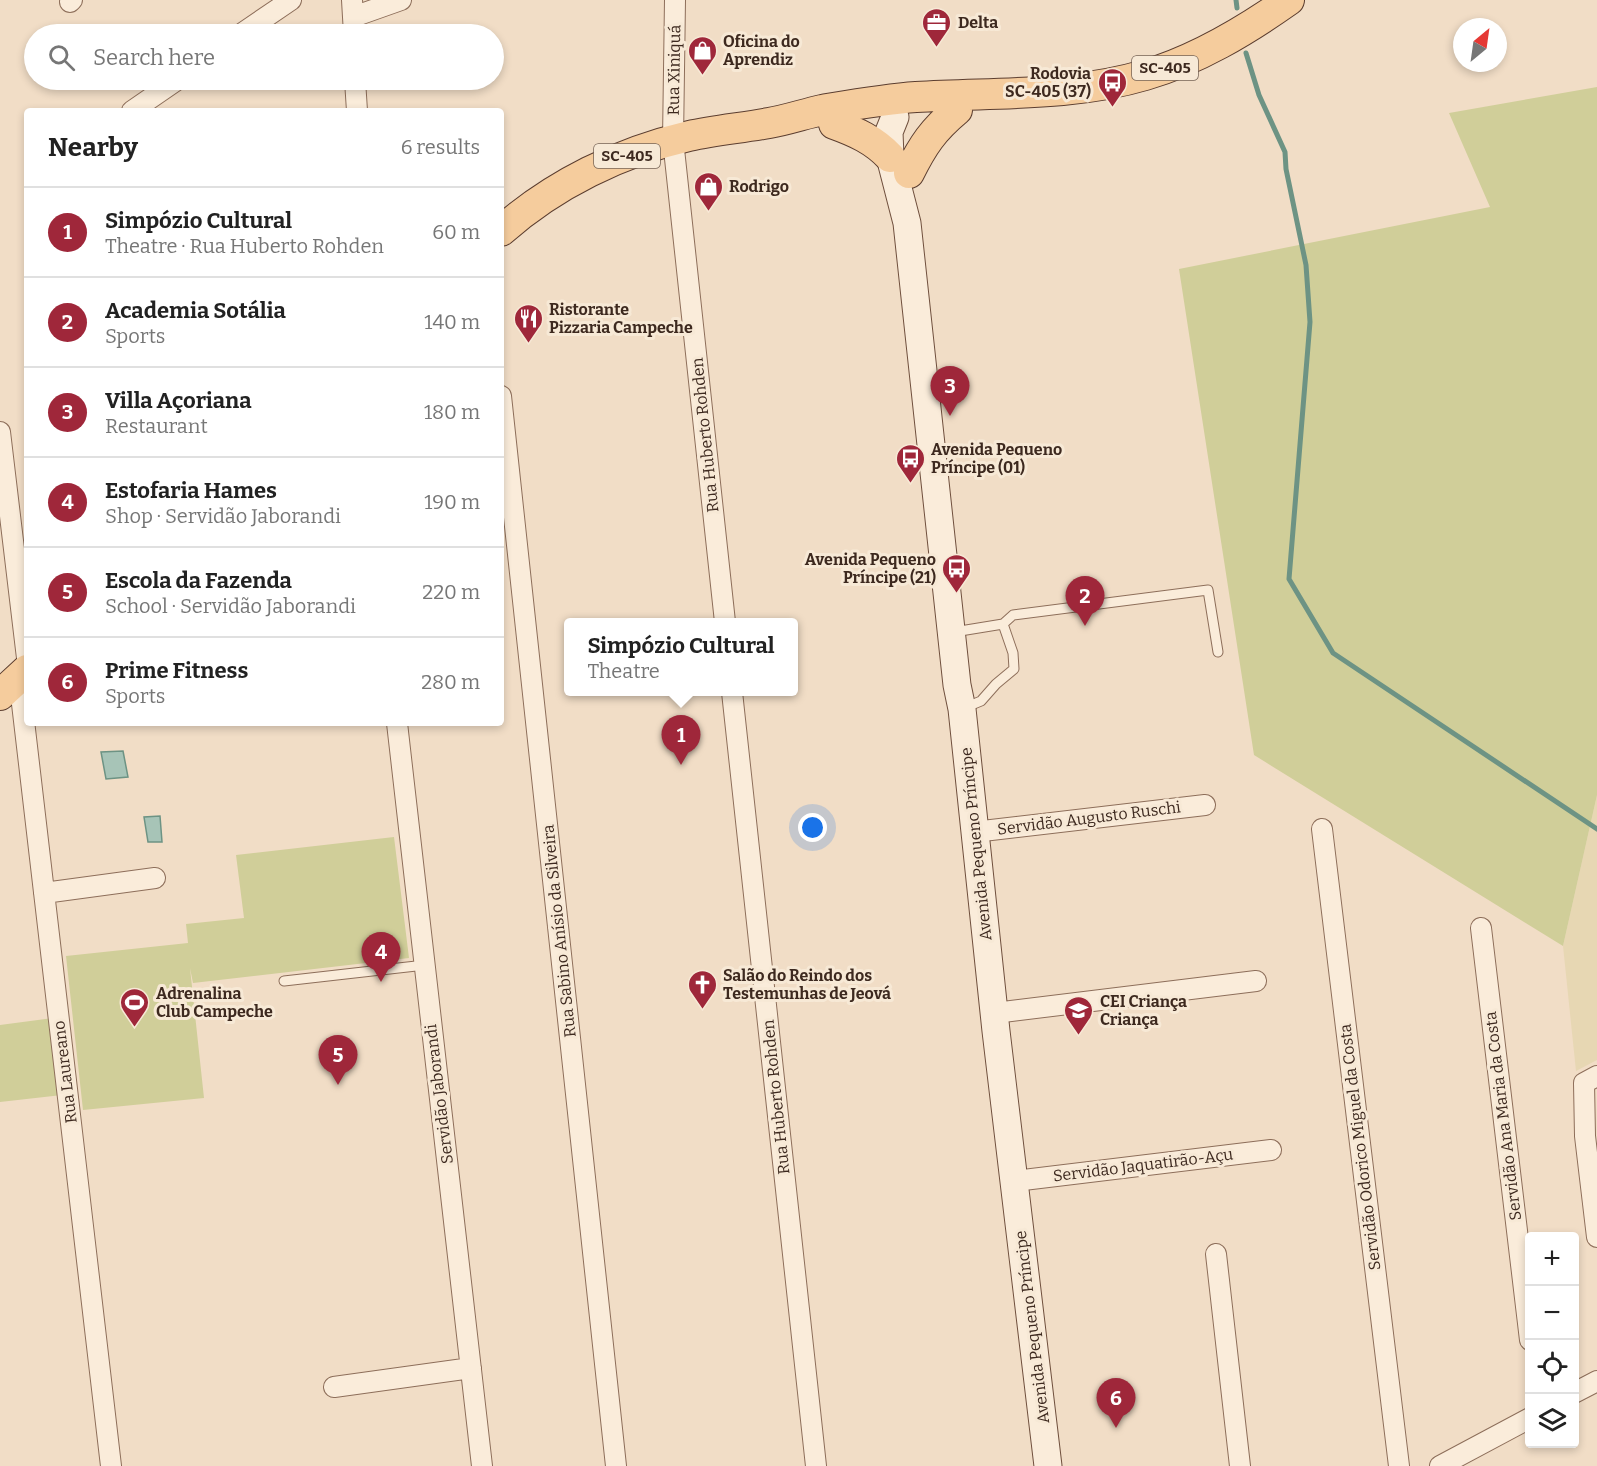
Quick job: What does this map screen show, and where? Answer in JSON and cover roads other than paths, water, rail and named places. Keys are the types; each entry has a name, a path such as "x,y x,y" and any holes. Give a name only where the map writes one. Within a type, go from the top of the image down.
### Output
{"main road":[{"name":"SC-405","path":"771,123 834,124 894,108 914,97 1034,92 1118,82 1146,75 1216,46 1250,27 1289,0"},
{"name":"SC-405","path":"504,229 540,200 574,180 612,161 673,140 711,131 771,123 821,110 894,108 957,110 1034,92"},
{"name":"Avenida Pequeno Príncipe","path":"894,108 902,131 899,165 1048,1466"},
{"path":"834,124 868,138 880,146 899,165 920,150 940,124 957,110"}],"street":[{"path":"256,24 291,0"},
{"path":"353,17 401,0"},
{"name":"Rua Xiniquá","path":"673,140 675,0"},
{"path":"136,108 162,90"},
{"path":"356,90 357,108"},
{"name":"Rua Huberto Rohden","path":"673,140 725,618"},
{"name":"Rua Sabino Anísio da Silveira","path":"504,424 616,1466"},
{"name":"Rua Laureano","path":"0,432 18,675 24,725"},
{"name":"Rua Huberto Rohden","path":"732,696 816,1466"},
{"name":"Rua Laureano","path":"24,726 111,1466"},
{"name":"Servidão Jaborandi","path":"397,726 482,1466"},
{"name":"Servidão Augusto Ruschi","path":"974,832 1205,805"},
{"name":"Servidão Odorico Miguel da Costa","path":"1322,829 1398,1466"},
{"path":"44,893 155,878"},
{"name":"Servidão Ana Maria da Costa","path":"1481,928 1525,1298"},
{"path":"995,1013 1256,981"},
{"path":"1597,1076 1584,1083 1591,1133 1597,1237"},
{"name":"Servidão Jaquatirão-Açu","path":"1015,1181 1271,1150"},
{"path":"1215,1254 1240,1466"},
{"path":"334,1387 471,1368"},
{"path":"1579,1391 1597,1381"},
{"path":"1440,1466 1525,1421"}],"lane":[{"path":"951,632 1002,624 1013,615 1208,590 1218,652"},
{"path":"962,709 981,701 1014,669 1013,653 1002,624"},
{"path":"284,981 425,964"}],"waterway":[{"path":"1236,0 1237,8"},
{"path":"1246,53 1259,95 1285,152 1286,169 1306,265 1310,322 1289,579 1333,653 1597,829"}],"place":[{"name":"Delta","path":"937,48"},
{"name":"Oficina do Aprendiz","path":"702,76"},
{"name":"Rodovia SC-405 (37)","path":"1112,108"},
{"name":"Rodrigo","path":"708,212"},
{"name":"Ristorante Pizzaria Campeche","path":"528,344"},
{"name":"Villa Açoriana","path":"950,416"},
{"name":"Avenida Pequeno Príncipe (01)","path":"910,484"},
{"name":"Avenida Pequeno Príncipe (21)","path":"957,594"},
{"name":"Academia Sotália","path":"1085,626"},
{"name":"Simpózio Cultural","path":"681,765"},
{"name":"Estofaria Hames","path":"381,982"},
{"name":"Salão do Reindo dos Testemunhas de Jeová","path":"702,1010"},
{"name":"Adrenalina Club Campeche","path":"135,1028"},
{"name":"CEI Criança Criança","path":"1079,1036"},
{"name":"Escola da Fazenda","path":"338,1085"},
{"name":"Prime Fitness","path":"1116,1428"}]}
